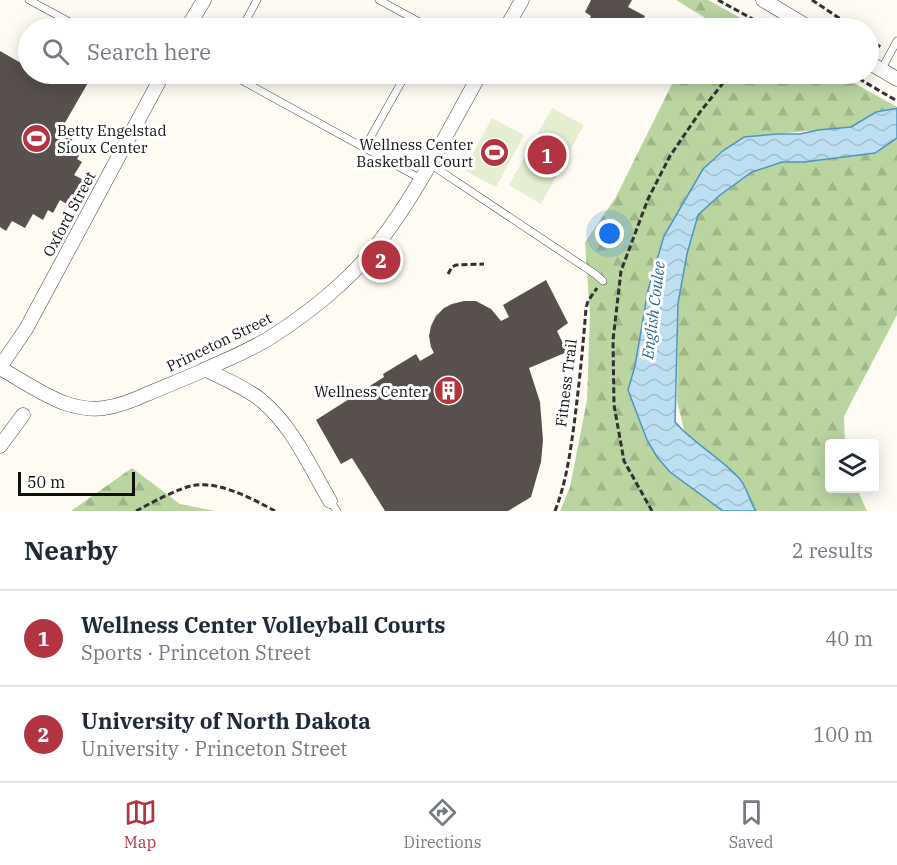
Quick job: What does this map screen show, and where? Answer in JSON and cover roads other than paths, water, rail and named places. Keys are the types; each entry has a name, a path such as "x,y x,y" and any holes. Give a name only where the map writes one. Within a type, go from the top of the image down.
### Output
{"street":[{"path":"194,18 204,0"},
{"path":"512,18 522,0"},
{"path":"763,0 793,18"},
{"path":"879,68 897,79"},
{"name":"Oxford Street","path":"0,368 26,330 157,84"},
{"name":"Princeton Street","path":"0,368 66,404 105,408 130,401 270,338 295,321 350,275 376,246 421,179 474,84"},
{"path":"205,369 261,400 273,412 289,431 334,506"},
{"path":"0,446 23,415"}],"lane":[{"path":"29,0 62,18"},
{"path":"247,18 257,0"},
{"path":"380,0 412,18"},
{"path":"882,70 897,41"},
{"path":"248,84 421,179"},
{"path":"365,147 400,84"},
{"path":"430,164 603,281"}],"water":[{"name":"English Coulee","path":"897,108 897,138 875,153 804,162 782,162 752,172 720,195 698,215 687,254 678,303 675,422 739,478 756,511 723,511 670,472 657,457 647,440 628,390 635,366 648,290 664,236 703,169 724,150 744,137 800,134 851,127 876,112"}],"place":[{"name":"Betty Engelstad Sioux Center","path":"36,139"},
{"name":"Wellness Center Basketball Court","path":"494,153"},
{"name":"Wellness Center Volleyball Courts","path":"547,155"},
{"name":"University of North Dakota","path":"381,260"},
{"name":"Wellness Center","path":"449,391"}]}
